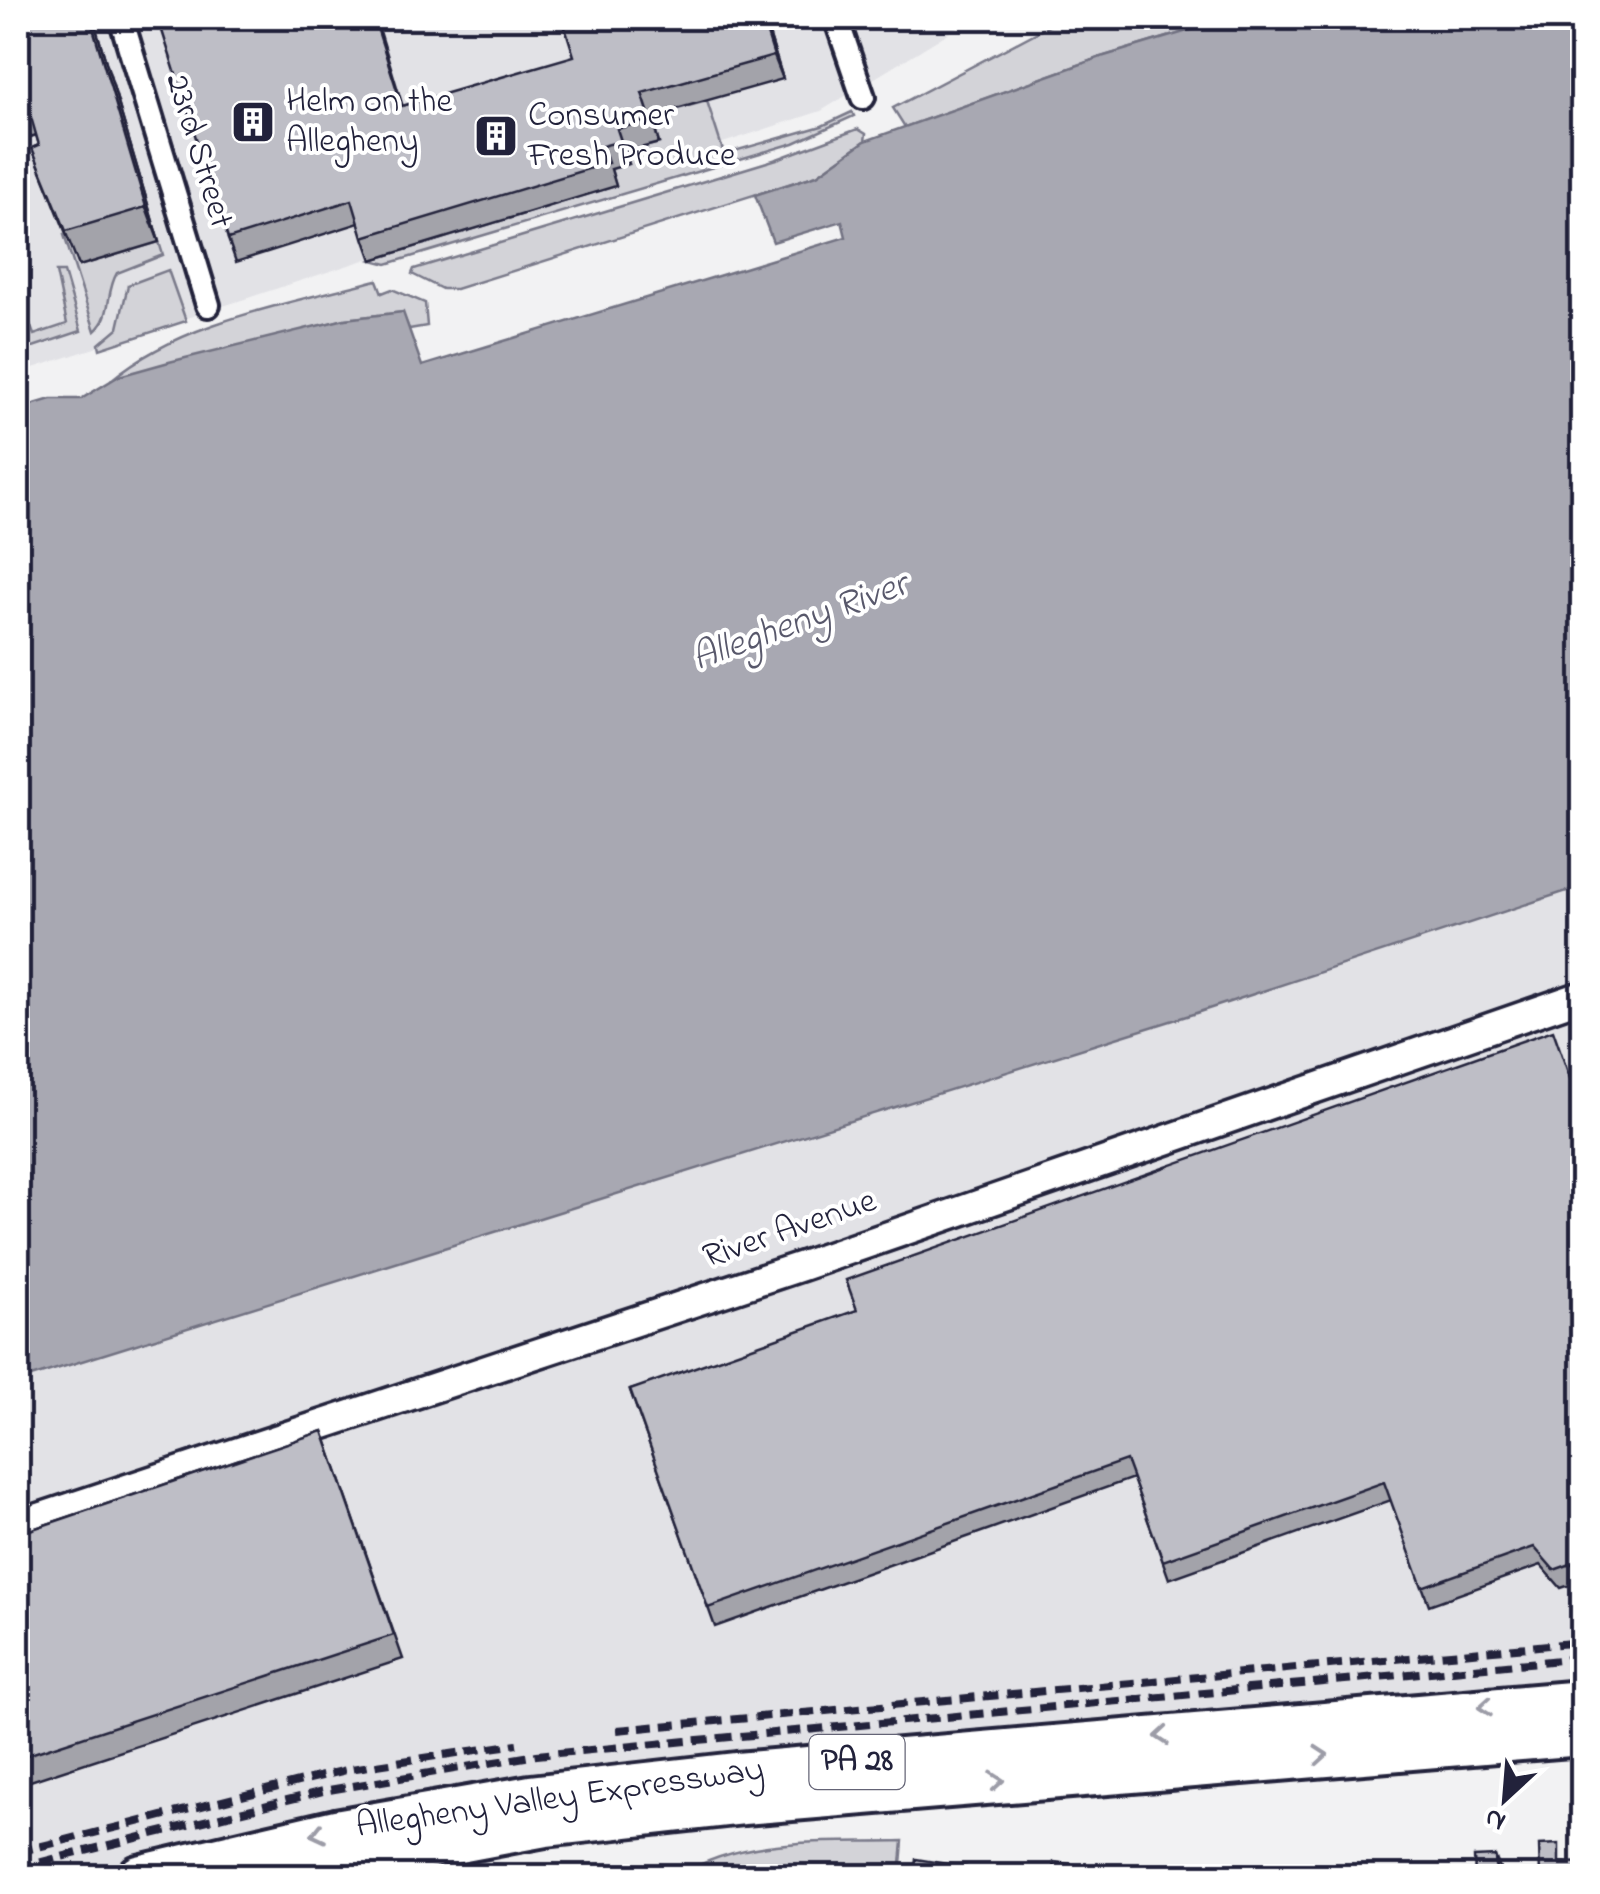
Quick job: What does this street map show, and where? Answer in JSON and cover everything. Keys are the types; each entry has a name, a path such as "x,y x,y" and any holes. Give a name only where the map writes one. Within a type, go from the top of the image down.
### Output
{"highway":[{"name":"Allegheny Valley Expressway","path":"139,1876 336,1830 550,1794 737,1773 1582,1701"},
{"name":"Allegheny Valley Expressway","path":"277,1876 545,1826 723,1806 1582,1735"}],"street":[{"name":"23rd Street","path":"122,18 208,305"},
{"path":"836,18 863,97"},
{"name":"River Avenue","path":"18,1524 784,1272 1582,996"}],"shaded area":[{"path":"18,18 973,18 821,111 18,373"},
{"path":"1064,18 1231,18 1101,57 905,127 893,108"},
{"path":"707,101 724,154 822,126 852,112 854,116 794,143 387,264 372,260 616,186 611,169 629,164 625,152 659,143 651,116"},
{"path":"858,129 866,134 865,141 817,175 456,289 442,289 412,274 414,269 777,159"},
{"path":"69,234 79,266 159,242 163,255 117,273 104,318 95,331 64,235"},
{"path":"168,270 186,321 100,349 99,344 118,328 128,285"},
{"path":"56,272 64,272 81,331 21,351 18,308 25,310 34,335 67,324"},
{"path":"377,280 382,293 392,289 425,303 427,326 409,329 402,312 345,319 111,380 139,360 203,329"},
{"path":"1582,886 1582,1701 139,1876 18,1876 18,1381 1193,1014"},
{"path":"903,1841 900,1876 679,1876 704,1863 759,1847"}],"water":[{"name":"Allegheny River","path":"1231,18 1582,18 1582,886 1193,1014 18,1381 18,409 51,399 81,399 119,376 169,362 345,319 403,312 422,366 846,237 842,221 773,242 755,195 817,175 865,141 1101,57"}],"building":[{"path":"18,18 90,18 146,207 66,231 32,148 39,145 26,100 18,102"},
{"path":"158,18 374,18 402,106 574,56 562,18 762,18 774,56 642,93 651,120 617,129 621,141 602,146 608,163 363,237 352,200 228,239"},
{"path":"1553,1030 1582,1112 1582,1560 1554,1570 1534,1547 1422,1587 1384,1482 1163,1561 1126,1460 708,1608 630,1390 857,1310 846,1280"},
{"path":"323,1431 394,1635 18,1758 18,1534"},
{"path":"1559,1844 1559,1862 1582,1863 1582,1876 1540,1876 1539,1845"},
{"path":"1495,1856 1496,1876 1475,1876 1474,1857"},
{"path":"916,1859 966,1867 965,1876 914,1876"},
{"path":"1054,1862 1106,1869 1105,1876 1052,1876"},
{"path":"1005,1871 1044,1876 1004,1876"}],"railway":[{"path":"617,1730 1582,1642"},
{"path":"18,1868 323,1791 537,1755 1582,1658"},
{"path":"18,1852 350,1769 517,1744"}],"place":[{"name":"Helm on the Allegheny","path":"253,122"},
{"name":"Consumer Fresh Produce","path":"496,136"}]}
